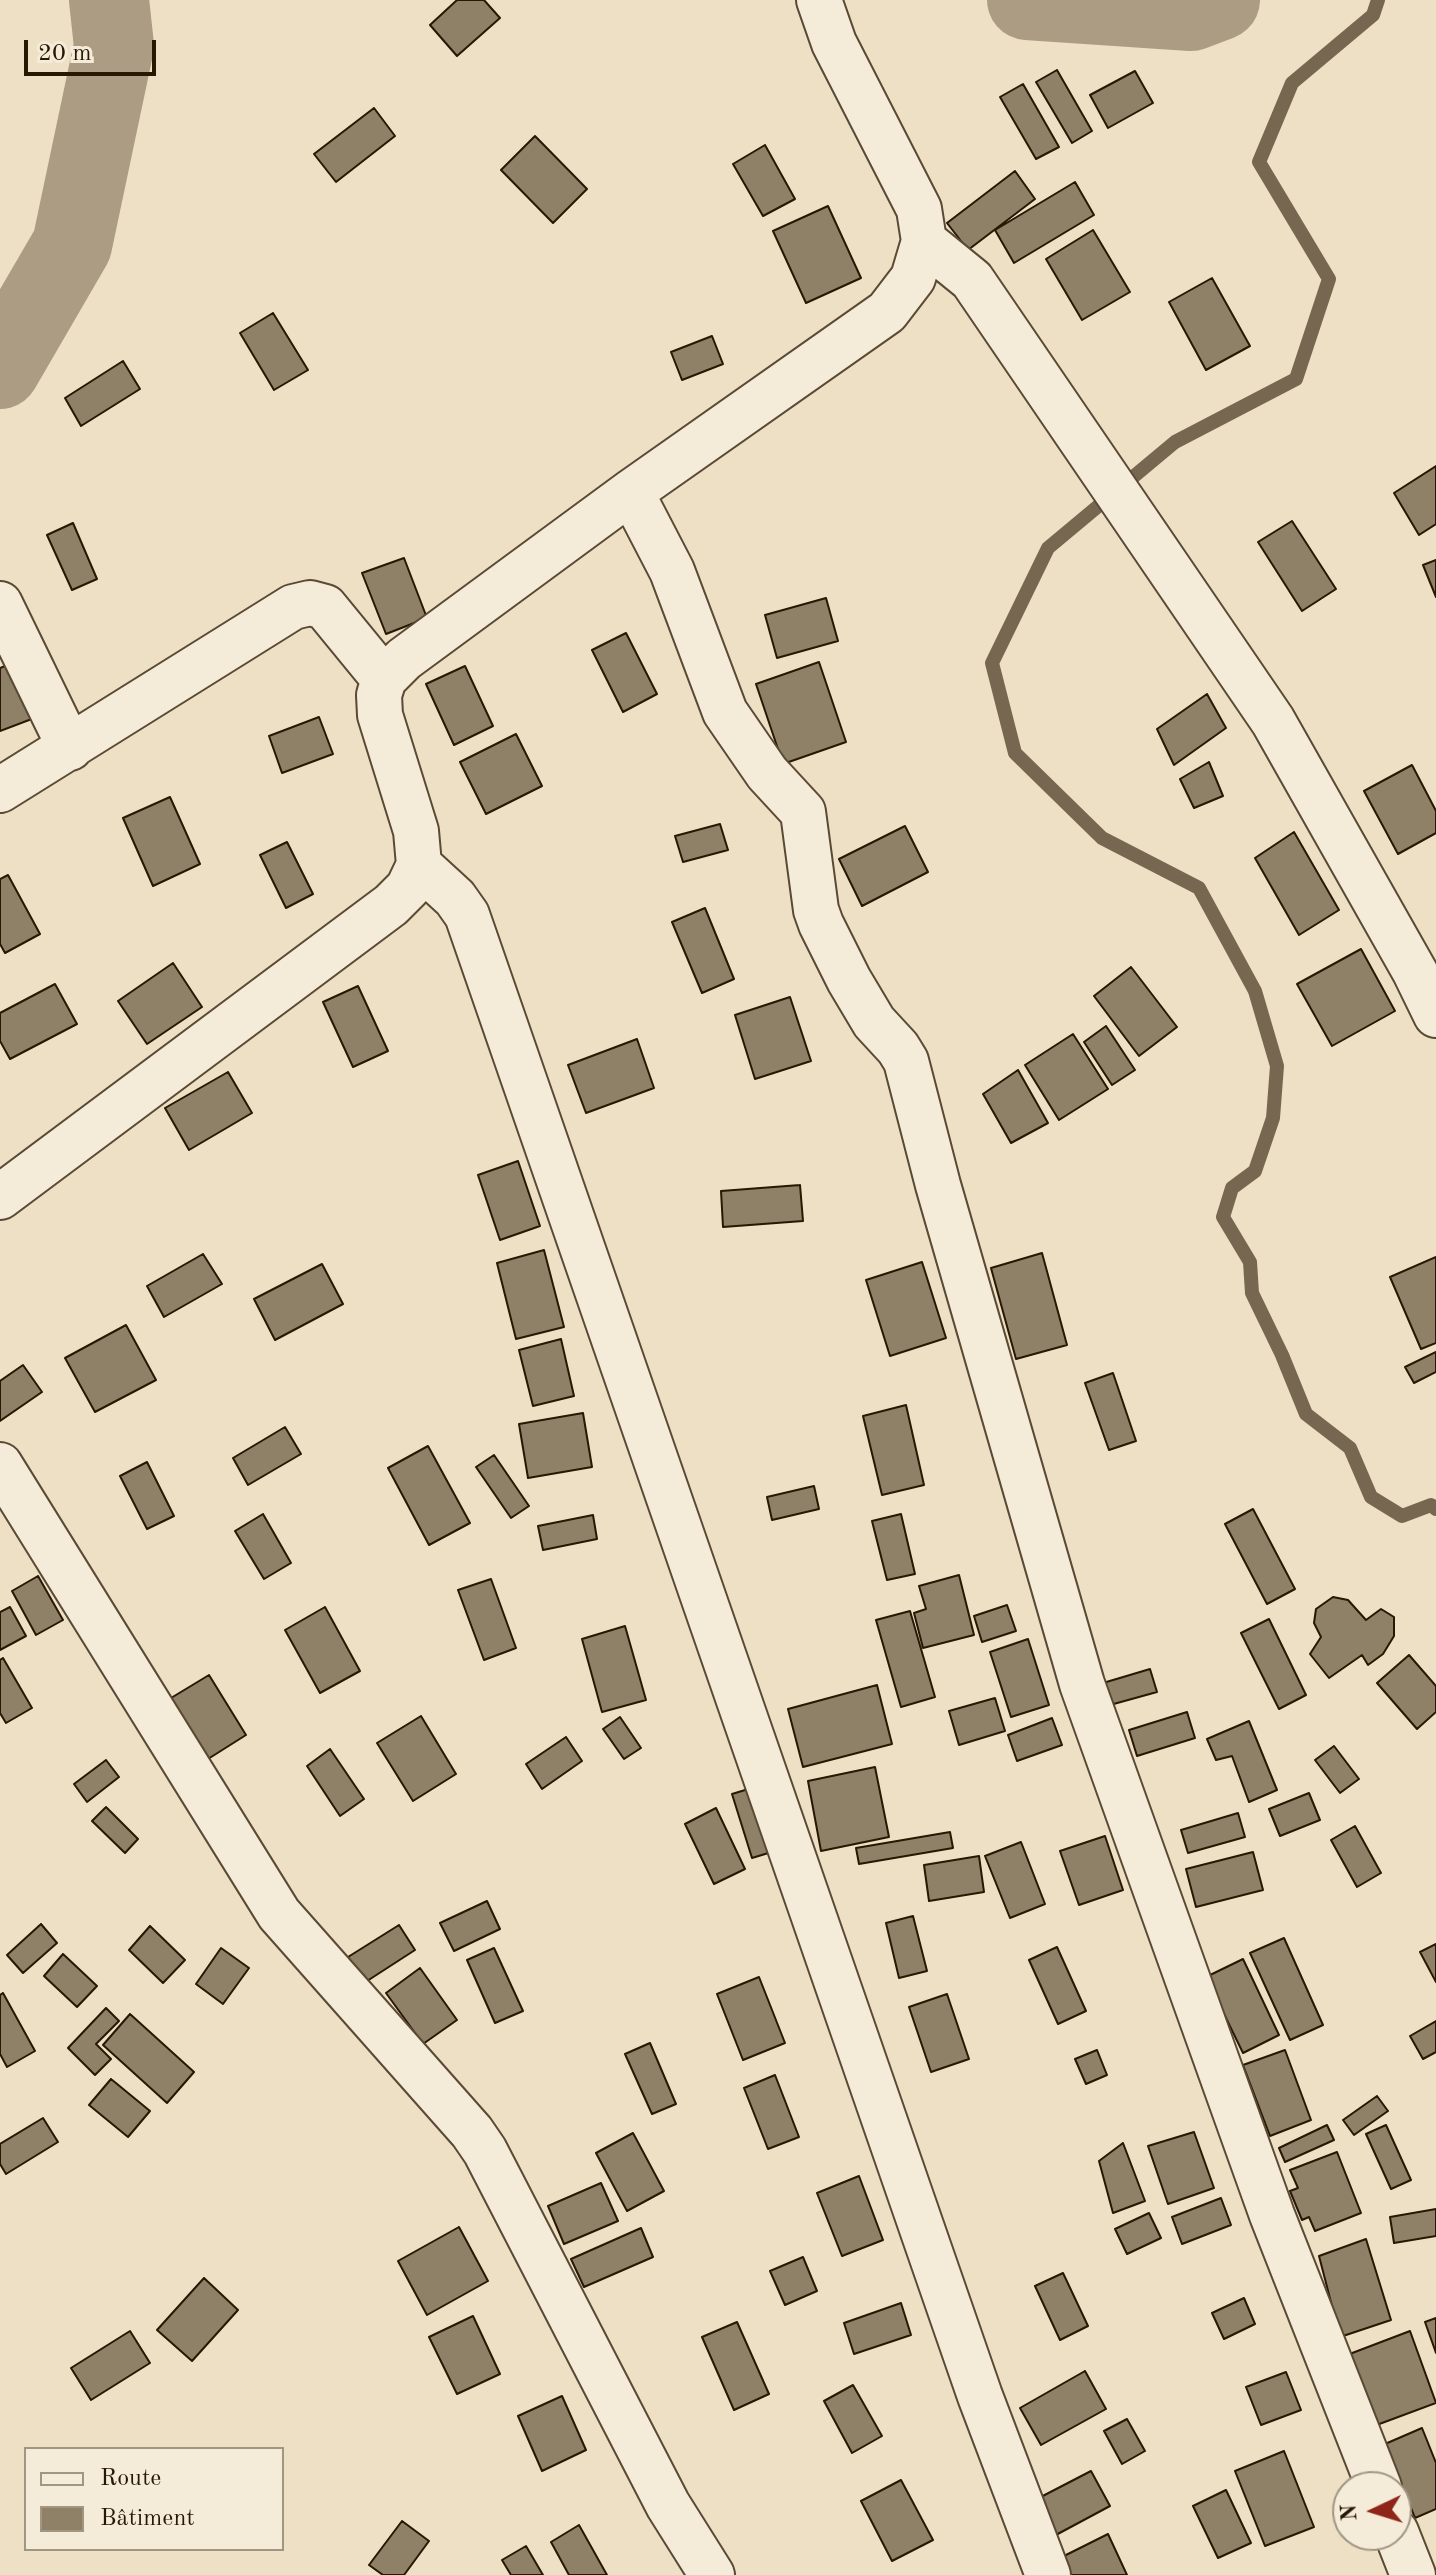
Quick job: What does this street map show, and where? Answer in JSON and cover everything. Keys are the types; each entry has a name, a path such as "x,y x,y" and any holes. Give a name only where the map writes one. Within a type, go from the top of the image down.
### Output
{"street":[{"path":"0,1197 391,905 408,888 419,865 416,831 380,715 379,695 384,679 404,659 631,492 887,312 913,278 924,241 919,209 834,43 819,0"},
{"path":"924,241 972,280 1273,721 1415,972 1436,1015"},
{"path":"631,492 672,571 725,712 767,773 803,812 816,910 821,924 874,1022 906,1061 938,1185 1082,1684 1272,2215 1373,2471"},
{"path":"0,790 293,607 310,603 325,607 384,679"},
{"path":"0,604 70,748"},
{"path":"419,865 455,898 467,915 980,2396 1048,2575"},
{"path":"0,1465 279,1914 472,2132 485,2151 668,2505 712,2575"},
{"path":"1404,2551 1413,2575"}],"building":[{"path":"457,0 484,0 500,18 457,56 430,25"},
{"path":"1057,70 1092,131 1072,143 1036,82"},
{"path":"1135,71 1153,103 1108,128 1090,95"},
{"path":"1023,84 1059,147 1036,159 1000,97"},
{"path":"374,108 395,136 336,182 314,154"},
{"path":"535,136 587,189 553,223 501,170"},
{"path":"765,145 795,199 763,216 733,164"},
{"path":"1015,171 1035,199 968,250 947,223"},
{"path":"1075,182 1094,215 1014,263 995,230"},
{"path":"828,206 861,278 806,303 773,231"},
{"path":"1093,230 1130,292 1082,320 1046,259"},
{"path":"1212,278 1250,346 1206,370 1169,302"},
{"path":"273,313 308,370 274,390 240,333"},
{"path":"712,336 723,364 682,380 671,352"},
{"path":"123,361 140,389 81,426 65,398"},
{"path":"1436,466 1436,524 1419,535 1394,493"},
{"path":"1292,521 1336,589 1302,611 1258,542"},
{"path":"73,523 97,579 72,590 47,535"},
{"path":"404,558 427,618 386,634 362,573"},
{"path":"1436,560 1436,597 1423,565"},
{"path":"826,598 838,641 777,658 765,615"},
{"path":"626,633 657,694 623,712 592,650"},
{"path":"17,661 37,717 0,731 0,668"},
{"path":"819,662 846,742 783,764 756,684"},
{"path":"465,666 493,726 454,745 426,684"},
{"path":"1207,694 1226,728 1174,765 1157,729"},
{"path":"319,717 333,754 282,773 269,736"},
{"path":"516,734 542,786 486,814 460,762"},
{"path":"1209,762 1223,796 1194,808 1180,779"},
{"path":"1412,765 1436,811 1436,833 1398,854 1364,791"},
{"path":"170,797 200,864 153,886 123,818"},
{"path":"720,824 728,850 683,862 675,836"},
{"path":"905,826 928,872 862,906 839,859"},
{"path":"1294,832 1339,910 1299,935 1255,858"},
{"path":"287,842 313,894 286,908 260,855"},
{"path":"8,875 40,934 5,953 0,944 0,879"},
{"path":"705,908 734,979 702,993 672,922"},
{"path":"1361,949 1395,1011 1332,1046 1297,984"},
{"path":"173,963 202,1007 147,1044 118,1001"},
{"path":"1131,967 1177,1027 1139,1056 1094,996"},
{"path":"55,984 77,1024 10,1059 0,1041 0,1013"},
{"path":"358,986 388,1051 353,1067 323,1002"},
{"path":"790,997 811,1061 755,1079 735,1015"},
{"path":"1106,1026 1135,1070 1112,1085 1084,1042"},
{"path":"1073,1034 1108,1089 1059,1120 1025,1065"},
{"path":"637,1039 654,1088 586,1113 568,1065"},
{"path":"1018,1070 1048,1123 1011,1143 983,1094"},
{"path":"228,1072 252,1113 189,1150 165,1108"},
{"path":"518,1161 540,1226 500,1240 478,1175"},
{"path":"800,1185 803,1221 723,1227 721,1191"},
{"path":"544,1250 564,1327 516,1339 497,1263"},
{"path":"1042,1253 1067,1345 1016,1359 991,1268"},
{"path":"203,1254 222,1284 164,1317 147,1286"},
{"path":"1436,1257 1436,1343 1421,1349 1390,1277"},
{"path":"922,1262 946,1338 890,1356 866,1280"},
{"path":"322,1264 343,1304 275,1340 254,1299"},
{"path":"126,1325 156,1380 95,1412 65,1358"},
{"path":"561,1339 574,1396 533,1406 519,1350"},
{"path":"1436,1352 1436,1372 1414,1383 1405,1367"},
{"path":"23,1365 42,1392 0,1421 0,1381"},
{"path":"1113,1373 1136,1441 1109,1450 1085,1383"},
{"path":"906,1405 924,1485 882,1495 863,1416"},
{"path":"583,1413 592,1467 528,1478 519,1424"},
{"path":"285,1427 301,1454 248,1485 233,1458"},
{"path":"428,1446 470,1523 429,1545 388,1468"},
{"path":"494,1455 529,1506 511,1518 476,1467"},
{"path":"147,1462 174,1516 147,1529 120,1476"},
{"path":"814,1486 819,1509 772,1520 767,1497"},
{"path":"1253,1509 1295,1589 1267,1604 1225,1524"},
{"path":"263,1514 291,1563 264,1579 235,1531"},
{"path":"901,1514 915,1574 887,1580 872,1521"},
{"path":"593,1515 597,1539 543,1550 538,1526"},
{"path":"959,1575 974,1635 923,1648 914,1613 926,1609 919,1586"},
{"path":"38,1576 63,1620 36,1635 12,1591"},
{"path":"491,1579 516,1648 484,1660 458,1590"},
{"path":"1333,1597 1348,1600 1366,1620 1381,1609 1394,1617 1394,1636 1383,1654 1368,1665 1362,1655 1329,1678 1310,1654 1321,1637 1314,1623 1316,1609"},
{"path":"1007,1605 1016,1631 982,1642 974,1616"},
{"path":"10,1607 26,1636 0,1650 0,1612"},
{"path":"325,1607 360,1671 320,1693 285,1630"},
{"path":"910,1611 935,1697 901,1707 876,1620"},
{"path":"1269,1619 1306,1695 1279,1709 1241,1633"},
{"path":"625,1626 646,1700 602,1712 582,1639"},
{"path":"1028,1639 1049,1705 1011,1717 990,1652"},
{"path":"1409,1655 1436,1686 1436,1712 1417,1729 1377,1683"},
{"path":"3,1658 32,1708 6,1723 0,1713 0,1660"},
{"path":"1150,1669 1157,1692 1110,1705 1103,1683"},
{"path":"209,1675 246,1735 208,1759 171,1698"},
{"path":"877,1685 892,1744 803,1767 788,1709"},
{"path":"995,1698 1005,1731 959,1745 949,1711"},
{"path":"1187,1712 1195,1738 1137,1756 1129,1730"},
{"path":"421,1716 456,1774 413,1801 377,1743"},
{"path":"620,1717 641,1748 624,1759 603,1729"},
{"path":"1052,1718 1062,1745 1017,1761 1008,1735"},
{"path":"1249,1721 1277,1790 1249,1802 1232,1756 1216,1760 1207,1739"},
{"path":"566,1737 582,1761 542,1789 526,1764"},
{"path":"1334,1746 1359,1779 1340,1793 1315,1760"},
{"path":"330,1749 364,1799 340,1816 307,1766"},
{"path":"106,1760 119,1777 87,1802 74,1784"},
{"path":"875,1767 889,1837 821,1851 808,1781"},
{"path":"755,1787 775,1851 752,1858 732,1794"},
{"path":"1309,1793 1320,1820 1280,1836 1269,1809"},
{"path":"106,1807 138,1839 125,1853 92,1821"},
{"path":"716,1808 745,1869 714,1884 685,1824"},
{"path":"1238,1813 1245,1837 1188,1853 1181,1830"},
{"path":"1355,1826 1381,1873 1357,1887 1331,1840"},
{"path":"950,1832 953,1848 859,1864 856,1848"},
{"path":"1105,1836 1123,1890 1079,1905 1060,1851"},
{"path":"1021,1842 1045,1904 1010,1918 985,1856"},
{"path":"1253,1852 1263,1890 1196,1907 1186,1869"},
{"path":"979,1856 984,1892 929,1901 924,1865"},
{"path":"487,1901 500,1929 454,1951 440,1923"},
{"path":"913,1916 927,1971 899,1978 886,1923"},
{"path":"41,1924 57,1943 23,1973 7,1955"},
{"path":"399,1925 415,1950 364,1983 348,1957"},
{"path":"150,1926 185,1960 163,1983 129,1950"},
{"path":"1284,1938 1323,2025 1290,2040 1250,1953"},
{"path":"1436,1944 1436,1982 1420,1952"},
{"path":"1057,1947 1086,2011 1058,2024 1029,1960"},
{"path":"221,1948 249,1968 223,2004 196,1984"},
{"path":"494,1948 523,2011 495,2023 467,1960"},
{"path":"63,1954 97,1986 77,2007 44,1976"},
{"path":"1243,1959 1279,2035 1243,2053 1206,1977"},
{"path":"420,1968 457,2020 423,2044 386,1993"},
{"path":"759,1977 785,2043 743,2060 717,1994"},
{"path":"3,1993 35,2051 7,2067 0,2054 0,1995"},
{"path":"947,1994 969,2059 931,2072 909,2007"},
{"path":"106,2008 119,2021 96,2044 111,2059 95,2075 68,2048"},
{"path":"130,2014 194,2072 167,2103 103,2045"},
{"path":"1436,2021 1436,2052 1423,2059 1410,2036"},
{"path":"650,2043 676,2104 652,2114 625,2054"},
{"path":"1097,2050 1107,2075 1086,2084 1075,2059"},
{"path":"1285,2050 1311,2120 1270,2136 1243,2065"},
{"path":"775,2075 799,2137 768,2149 744,2088"},
{"path":"111,2079 150,2111 128,2137 89,2105"},
{"path":"1377,2096 1388,2111 1354,2135 1343,2120"},
{"path":"43,2118 58,2142 6,2174 0,2164 0,2144"},
{"path":"1327,2125 1334,2140 1285,2162 1279,2148"},
{"path":"1386,2125 1411,2180 1391,2189 1366,2134"},
{"path":"1194,2132 1214,2188 1168,2204 1148,2146"},
{"path":"633,2133 664,2191 627,2211 596,2153"},
{"path":"1123,2143 1145,2201 1113,2213 1099,2161"},
{"path":"1337,2152 1361,2213 1315,2231 1309,2217 1302,2220 1290,2191 1298,2188 1290,2170"},
{"path":"859,2176 883,2240 842,2256 817,2193"},
{"path":"601,2183 618,2221 564,2244 548,2206"},
{"path":"1221,2198 1231,2225 1182,2244 1172,2217"},
{"path":"1436,2209 1436,2236 1394,2243 1390,2217"},
{"path":"1149,2213 1161,2238 1127,2254 1115,2229"},
{"path":"459,2227 488,2281 427,2315 398,2261"},
{"path":"641,2228 653,2257 584,2287 571,2259"},
{"path":"1366,2239 1391,2320 1340,2337 1319,2256"},
{"path":"803,2257 817,2291 785,2305 770,2271"},
{"path":"1063,2273 1088,2326 1060,2340 1035,2286"},
{"path":"204,2278 238,2310 192,2361 157,2330"},
{"path":"1244,2298 1255,2324 1224,2339 1212,2313"},
{"path":"901,2303 911,2335 854,2354 844,2323"},
{"path":"473,2316 500,2374 457,2394 429,2337"},
{"path":"1436,2318 1436,2353 1425,2322"},
{"path":"737,2322 769,2394 734,2410 702,2337"},
{"path":"130,2331 150,2363 91,2400 71,2368"},
{"path":"1410,2331 1436,2403 1374,2426 1347,2355"},
{"path":"1085,2371 1106,2409 1041,2445 1020,2408"},
{"path":"1286,2372 1301,2410 1261,2425 1246,2387"},
{"path":"853,2385 882,2436 852,2453 824,2401"},
{"path":"562,2396 586,2450 542,2471 518,2416"},
{"path":"1127,2419 1145,2451 1122,2464 1104,2431"},
{"path":"1422,2428 1436,2463 1436,2509 1415,2518 1412,2511 1412,2471 1396,2471 1385,2444"},
{"path":"1284,2451 1314,2527 1265,2546 1235,2471"},
{"path":"1091,2471 1110,2506 1054,2536 1035,2500"},
{"path":"901,2480 933,2540 892,2561 861,2501"},
{"path":"1226,2490 1251,2543 1218,2558 1193,2506"},
{"path":"402,2521 429,2541 404,2575 383,2575 369,2565"},
{"path":"579,2525 607,2575 569,2575 551,2542"},
{"path":"1108,2534 1127,2575 1068,2575 1060,2558"},
{"path":"526,2546 543,2575 511,2575 502,2560"}],"waterway":[{"path":"0,369 72,245 114,46 109,0"},
{"path":"1027,0 1191,11 1220,0"},
{"path":"1378,0 1373,15 1292,83 1259,162 1329,279 1296,379 1175,442 1048,548 992,663 1015,753 1102,838 1199,888 1255,991 1277,1066 1273,1118 1255,1171 1232,1188 1223,1217 1250,1262 1252,1293 1306,1414 1350,1448 1371,1497 1402,1516 1431,1505 1436,1509"}]}
